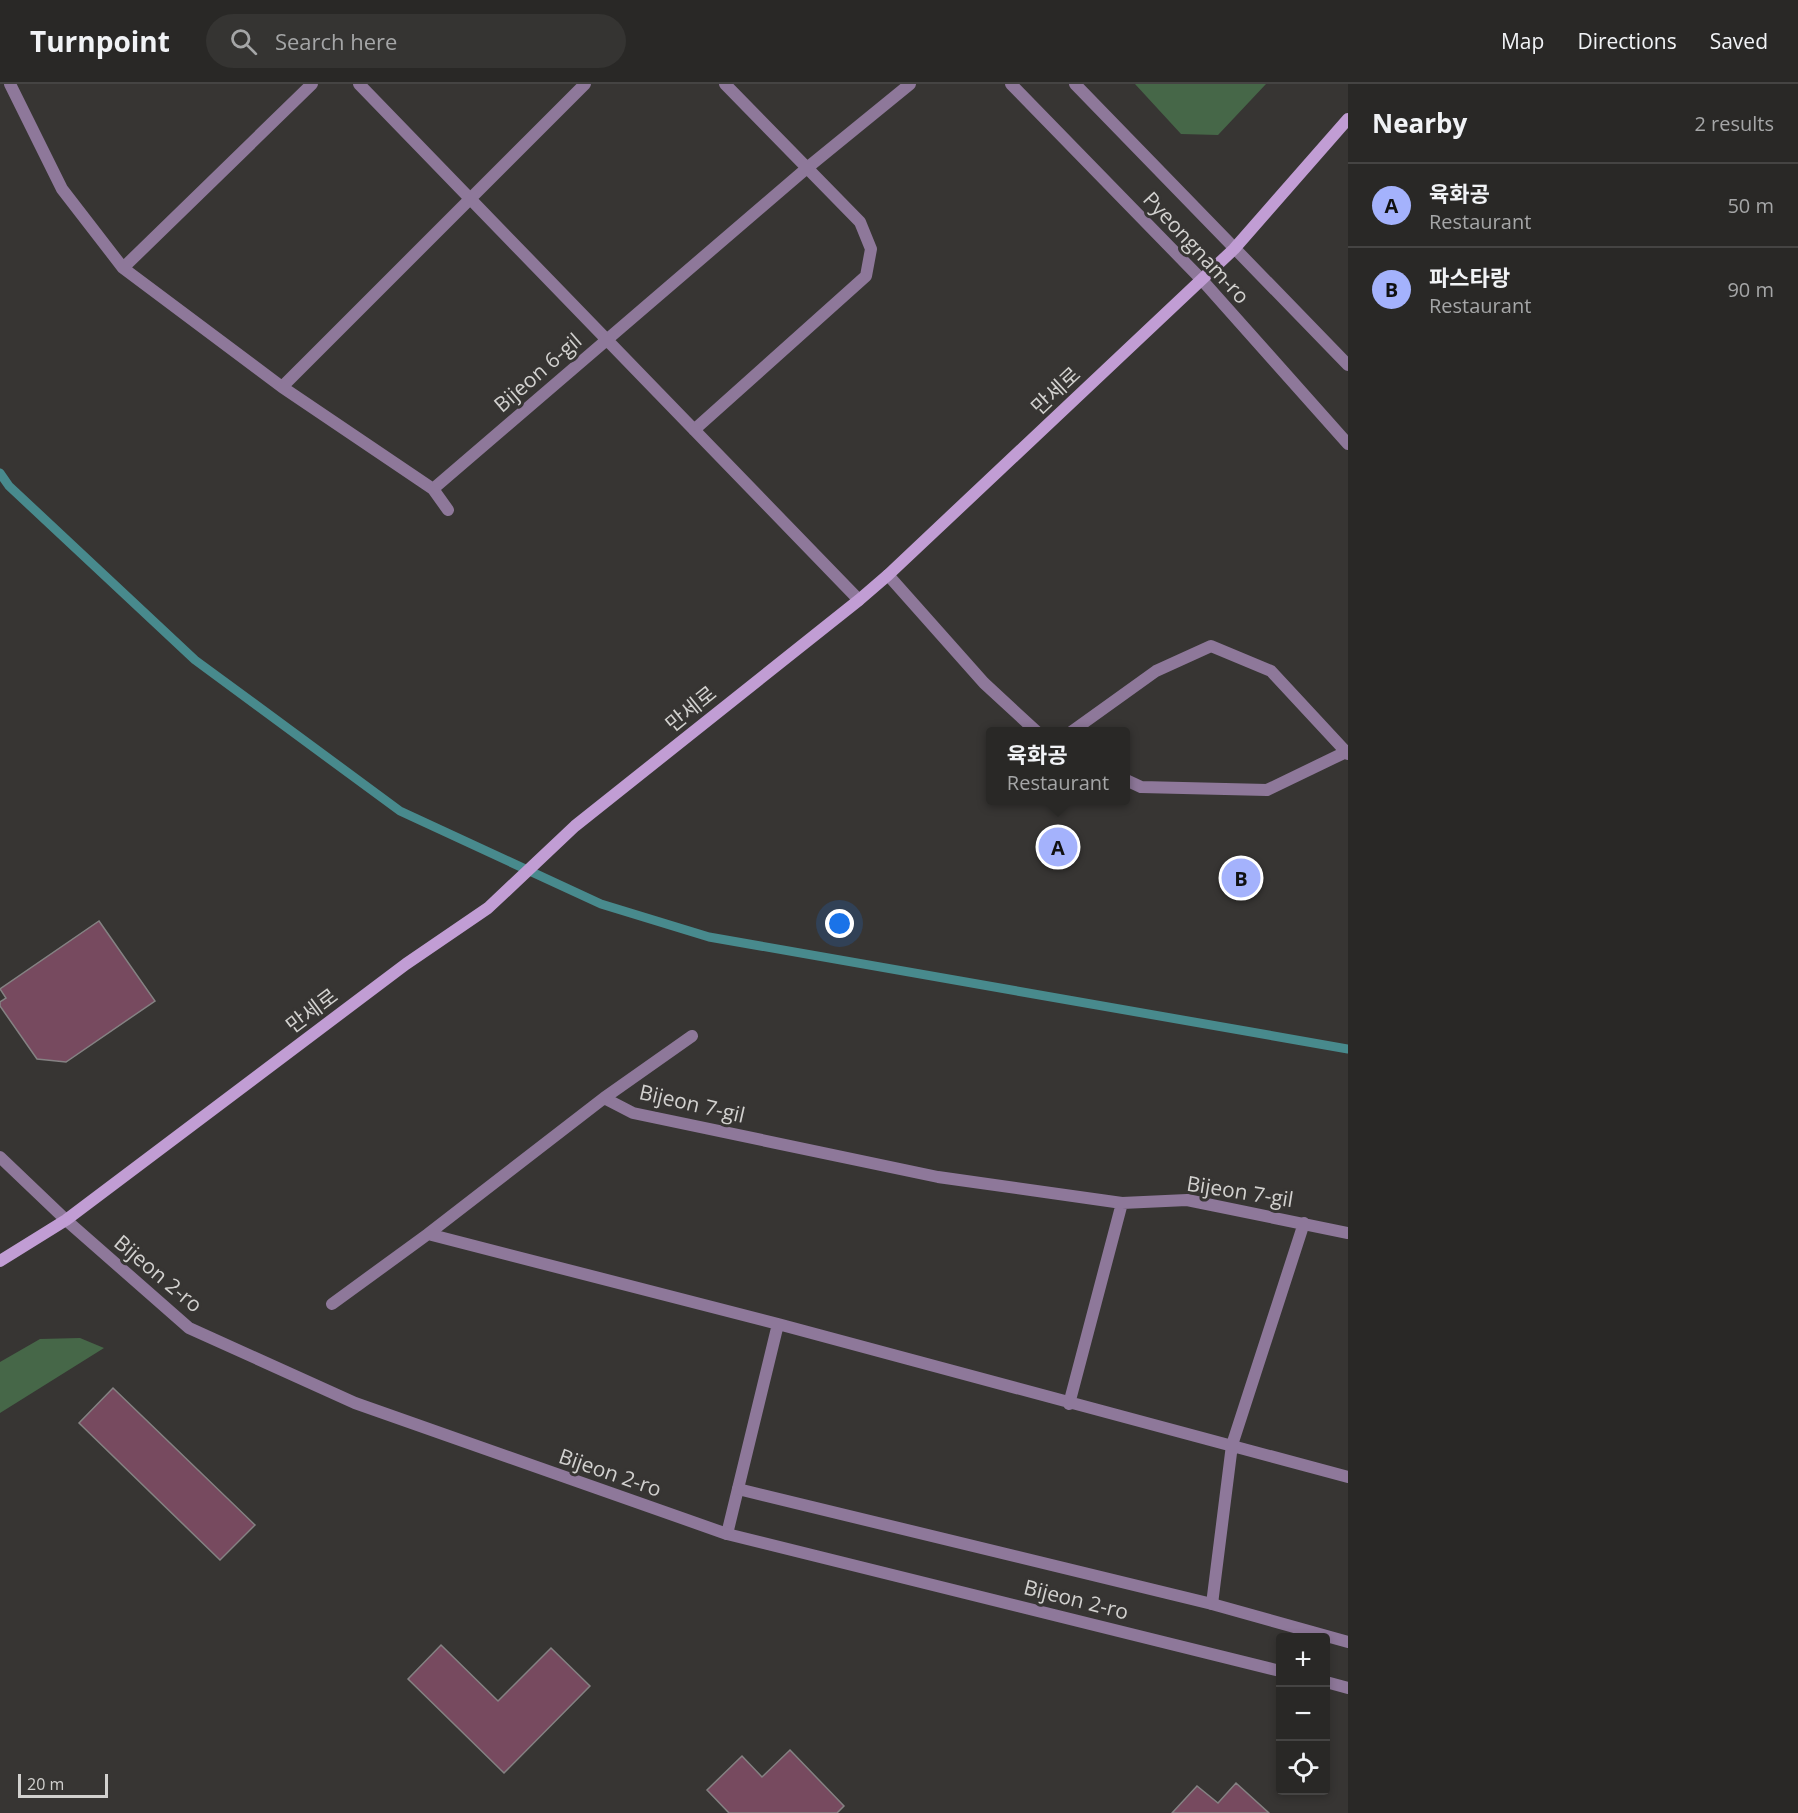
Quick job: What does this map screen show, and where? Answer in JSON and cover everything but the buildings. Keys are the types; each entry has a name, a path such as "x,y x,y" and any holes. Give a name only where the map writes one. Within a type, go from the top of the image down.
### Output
{"main road":[{"name":"만세로","path":"0,1261 66,1220 406,964 488,908 575,826 859,600 1234,249 1348,119"}],"street":[{"path":"10,84 62,189 123,268 282,387 433,489 448,510"},
{"path":"123,268 312,84"},
{"path":"359,84 859,600"},
{"path":"282,387 585,84"},
{"path":"694,430 866,276 871,249 860,222 725,84"},
{"name":"Bijeon 6-gil","path":"433,489 807,168 910,84"},
{"name":"Pyeongnam-ro","path":"1011,84 1202,280 1348,444"},
{"path":"1075,84 1348,365"},
{"path":"888,575 984,683 1031,727"},
{"path":"1078,727 1155,671 1211,646 1271,671 1347,752 1267,790 1141,787 1130,782"},
{"path":"332,1304 428,1234 604,1098 692,1036"},
{"name":"Bijeon 7-gil","path":"604,1098 633,1113 938,1178 1122,1203 1187,1200 1348,1233"},
{"name":"Bijeon 2-ro","path":"0,1156 66,1220 189,1328 355,1403 727,1534 1276,1670"},
{"path":"1069,1404 1122,1203"},
{"path":"1212,1604 1232,1445 1304,1223"},
{"path":"428,1234 778,1324 1069,1404 1348,1477"},
{"path":"727,1534 778,1324"},
{"path":"738,1489 1212,1604 1348,1642"},
{"path":"1330,1683 1348,1688"}],"green space":[{"path":"1135,84 1266,84 1218,135 1181,134"},
{"path":"80,1338 104,1348 0,1413 0,1362 40,1339"}],"waterway":[{"path":"0,473 9,486 195,660 400,811 601,904 709,937 1348,1049"}],"place":[{"name":"육화공","path":"1058,847"},
{"name":"파스타랑","path":"1241,878"}]}
